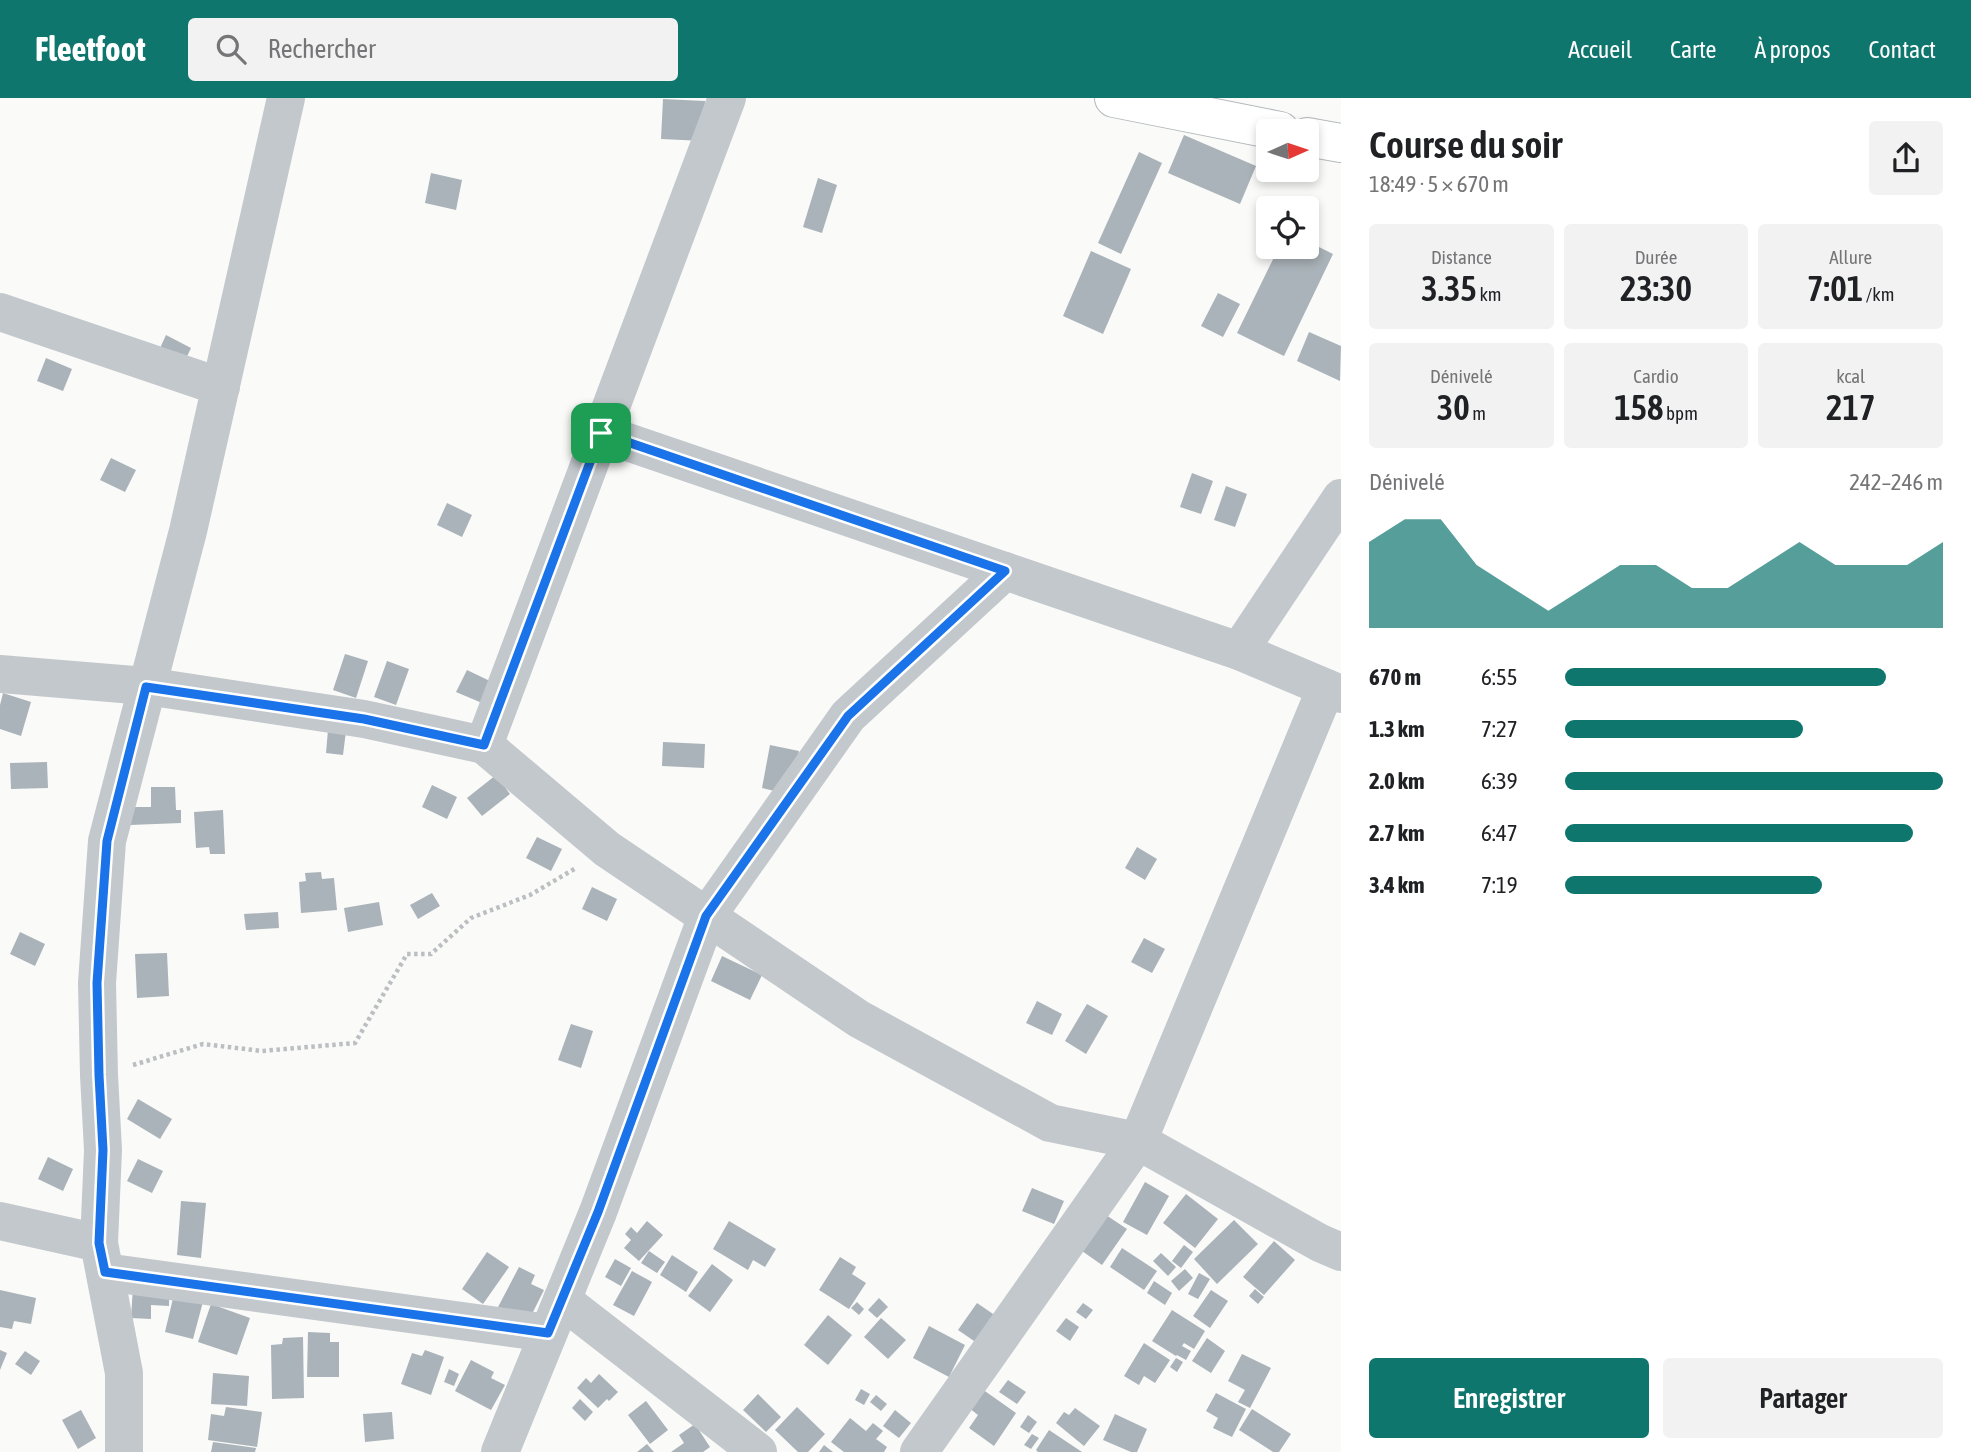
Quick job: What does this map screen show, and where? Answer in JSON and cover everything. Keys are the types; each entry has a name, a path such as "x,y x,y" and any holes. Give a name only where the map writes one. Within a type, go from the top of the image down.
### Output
{"highway":[{"path":"1114,98 1256,126"},
{"path":"1320,140 1341,144"}],"street":[{"path":"124,1452 124,1373 102,1257 103,1150 97,983 107,841 188,531 286,98"},
{"path":"484,745 727,98"},
{"path":"0,312 220,387"},
{"path":"601,433 1239,650 1333,691 1138,1141 919,1452"},
{"path":"1239,650 1341,498"},
{"path":"500,1452 598,1212 706,916 848,716 1005,571"},
{"path":"0,674 146,687 364,719 484,745 607,849 859,1019 1050,1123 1138,1141 1320,1243 1341,1251"},
{"path":"0,1221 102,1257 555,1316 758,1452"}],"path":[{"path":"99,1075 204,1044 262,1051 355,1043 407,954 431,954 471,918 530,895 607,849"}],"building":[{"path":"663,99 705,101 704,141 661,139"},
{"path":"1184,135 1256,166 1240,204 1168,173"},
{"path":"1139,152 1162,163 1121,254 1098,243"},
{"path":"431,173 462,180 456,210 425,203"},
{"path":"818,178 837,185 822,233 803,227"},
{"path":"1319,247 1333,254 1284,356 1237,333 1273,259 1319,259"},
{"path":"1091,251 1131,269 1103,334 1063,316"},
{"path":"1218,293 1240,304 1223,337 1201,326"},
{"path":"1309,332 1341,346 1340,381 1297,361"},
{"path":"166,335 191,348 181,369 156,357"},
{"path":"46,358 72,369 63,391 37,381"},
{"path":"111,458 136,470 125,492 100,480"},
{"path":"1192,473 1213,481 1201,514 1180,507"},
{"path":"1226,486 1247,494 1235,527 1214,520"},
{"path":"447,503 472,515 462,537 437,525"},
{"path":"345,654 368,661 356,698 333,690"},
{"path":"387,661 409,669 396,705 374,697"},
{"path":"467,670 492,682 482,703 456,692"},
{"path":"3,693 31,702 21,736 0,729"},
{"path":"328,730 346,731 343,755 326,753"},
{"path":"663,742 705,744 704,768 662,766"},
{"path":"770,745 799,751 791,795 762,788"},
{"path":"47,762 48,788 11,789 10,763"},
{"path":"496,775 510,794 482,816 467,798"},
{"path":"432,785 457,797 447,819 422,807"},
{"path":"151,787 175,787 176,810 181,810 181,823 130,825 129,807 151,807"},
{"path":"223,810 225,854 210,854 209,847 196,848 194,812"},
{"path":"537,837 562,849 551,871 526,858"},
{"path":"1137,847 1157,859 1145,880 1125,868"},
{"path":"321,872 322,879 334,878 337,910 301,913 299,882 306,881 305,873"},
{"path":"592,887 617,899 607,921 582,909"},
{"path":"432,893 440,906 418,919 410,905"},
{"path":"379,902 383,925 348,932 344,908"},
{"path":"278,912 279,928 246,930 244,914"},
{"path":"20,932 45,944 35,966 10,954"},
{"path":"1144,938 1165,949 1152,973 1131,962"},
{"path":"167,953 169,996 137,998 135,954"},
{"path":"722,956 762,975 750,1000 711,981"},
{"path":"1037,1001 1062,1014 1052,1035 1026,1023"},
{"path":"1087,1004 1108,1016 1086,1054 1065,1041"},
{"path":"571,1024 593,1031 581,1068 558,1060"},
{"path":"138,1099 172,1119 160,1139 127,1119"},
{"path":"48,1157 73,1169 63,1191 38,1179"},
{"path":"138,1159 163,1171 152,1193 127,1181"},
{"path":"1145,1182 1169,1196 1147,1235 1123,1222"},
{"path":"1032,1188 1064,1201 1054,1224 1022,1211"},
{"path":"1186,1194 1218,1219 1195,1248 1163,1223"},
{"path":"181,1201 206,1203 201,1258 177,1255"},
{"path":"1106,1215 1127,1229 1102,1265 1082,1251"},
{"path":"1234,1220 1258,1244 1217,1284 1194,1259"},
{"path":"647,1221 663,1235 639,1261 624,1248 631,1240 625,1234 631,1227 637,1233"},
{"path":"729,1221 776,1249 765,1267 753,1260 748,1270 713,1249"},
{"path":"1274,1241 1295,1260 1264,1295 1243,1277"},
{"path":"1184,1245 1193,1252 1181,1268 1172,1261"},
{"path":"1122,1248 1157,1271 1144,1290 1110,1267"},
{"path":"649,1251 665,1262 657,1273 641,1263"},
{"path":"487,1252 509,1267 483,1304 462,1289"},
{"path":"1161,1253 1176,1267 1168,1276 1153,1261"},
{"path":"672,1255 698,1272 686,1292 660,1275"},
{"path":"840,1257 856,1267 852,1274 866,1283 849,1309 819,1290"},
{"path":"615,1259 631,1268 621,1286 605,1277"},
{"path":"712,1264 733,1280 710,1312 688,1296"},
{"path":"519,1267 535,1275 531,1284 544,1290 527,1324 497,1309"},
{"path":"1185,1269 1193,1278 1179,1291 1171,1281"},
{"path":"632,1271 652,1282 634,1316 613,1305"},
{"path":"1199,1273 1210,1279 1198,1299 1188,1294"},
{"path":"1154,1281 1172,1293 1165,1305 1147,1293"},
{"path":"133,1287 169,1289 169,1306 151,1305 151,1319 131,1318"},
{"path":"1255,1289 1264,1297 1258,1304 1249,1296"},
{"path":"0,1290 36,1298 31,1324 14,1321 12,1329 0,1327"},
{"path":"175,1290 204,1298 193,1339 165,1332"},
{"path":"1211,1290 1228,1301 1210,1328 1193,1316"},
{"path":"879,1298 888,1307 877,1318 868,1310"},
{"path":"857,1302 864,1309 859,1315 851,1308"},
{"path":"977,1303 996,1316 977,1343 958,1330"},
{"path":"1083,1303 1093,1310 1086,1319 1076,1312"},
{"path":"211,1304 250,1318 237,1355 198,1342"},
{"path":"1172,1310 1205,1331 1194,1349 1184,1343 1182,1346 1191,1351 1186,1360 1152,1341"},
{"path":"828,1315 852,1335 828,1365 804,1345"},
{"path":"881,1318 906,1340 888,1359 864,1337"},
{"path":"1066,1318 1079,1327 1070,1341 1056,1331"},
{"path":"929,1326 965,1345 949,1377 913,1358"},
{"path":"308,1332 330,1333 330,1342 339,1342 339,1377 307,1377"},
{"path":"303,1337 304,1398 272,1399 271,1345 282,1344 283,1338"},
{"path":"1207,1338 1225,1351 1211,1373 1192,1361"},
{"path":"1144,1343 1170,1360 1155,1383 1144,1376 1139,1385 1124,1376"},
{"path":"0,1350 7,1353 0,1370"},
{"path":"425,1350 444,1357 431,1395 401,1384 412,1353 422,1356"},
{"path":"25,1351 40,1361 31,1375 15,1364"},
{"path":"1242,1354 1271,1368 1250,1408 1238,1402 1245,1390 1228,1381"},
{"path":"1176,1358 1183,1362 1177,1372 1170,1367"},
{"path":"471,1360 494,1372 491,1378 505,1385 491,1410 455,1391"},
{"path":"449,1369 459,1374 454,1386 444,1382"},
{"path":"213,1373 249,1376 247,1406 211,1404"},
{"path":"599,1374 618,1392 598,1408 577,1388 586,1378 591,1383"},
{"path":"1008,1380 1026,1392 1017,1404 999,1392"},
{"path":"861,1389 870,1394 864,1405 855,1400"},
{"path":"982,1389 1016,1413 994,1446 969,1428 978,1415 969,1408"},
{"path":"1216,1393 1246,1409 1232,1437 1213,1428 1218,1418 1206,1411"},
{"path":"758,1394 781,1417 766,1432 743,1410"},
{"path":"876,1395 887,1404 881,1411 870,1402"},
{"path":"580,1399 593,1412 585,1421 572,1408"},
{"path":"646,1401 668,1430 650,1444 628,1415"},
{"path":"226,1407 262,1412 257,1447 208,1440 211,1414 224,1416"},
{"path":"797,1407 825,1434 808,1452 798,1452 775,1430"},
{"path":"1075,1408 1100,1426 1084,1446 1056,1423 1064,1412 1069,1415"},
{"path":"1252,1409 1291,1434 1279,1452 1273,1452 1239,1430"},
{"path":"81,1410 96,1438 78,1449 62,1420"},
{"path":"895,1410 911,1423 899,1438 883,1426"},
{"path":"392,1412 394,1439 365,1442 363,1414"},
{"path":"1115,1414 1147,1429 1137,1452 1103,1440"},
{"path":"1028,1415 1037,1422 1029,1433 1020,1427"},
{"path":"850,1418 866,1431 873,1423 883,1431 876,1439 887,1447 884,1452 844,1452 831,1442"},
{"path":"695,1424 710,1447 703,1452 671,1452 684,1443 679,1435"},
{"path":"1049,1430 1082,1452 1038,1452 1036,1450"},
{"path":"1032,1434 1039,1438 1031,1449 1024,1445"},
{"path":"213,1442 256,1448 255,1452 211,1452"},
{"path":"647,1444 654,1452 637,1452"},
{"path":"824,1445 833,1452 819,1452"}],"route":[{"path":"601,433 1005,571 848,716 706,916 598,1212 548,1333 105,1272 99,1243 103,1150 97,983 107,841 146,687 364,719 484,745 601,433"}]}
